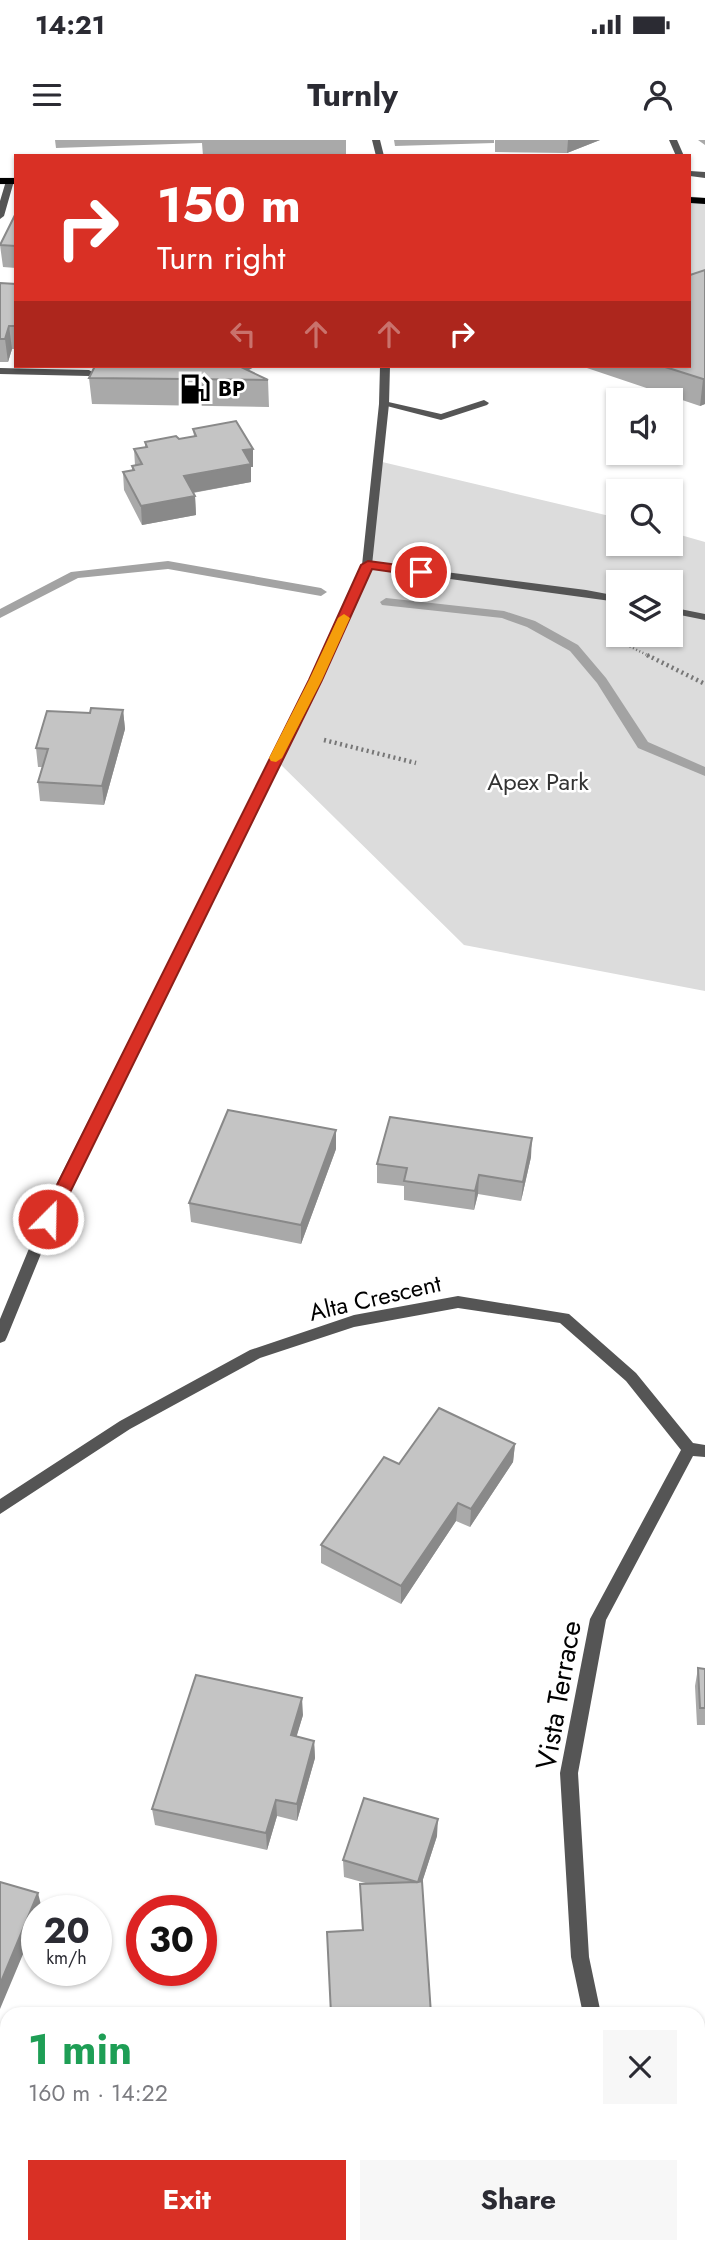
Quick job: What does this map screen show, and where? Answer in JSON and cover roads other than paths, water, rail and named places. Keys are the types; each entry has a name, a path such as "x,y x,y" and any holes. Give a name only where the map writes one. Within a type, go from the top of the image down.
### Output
{"street":[{"path":"1,213 9,181"},
{"path":"0,1337 58,1195 316,680 368,565 384,404 385,368"},
{"path":"0,371 89,373"},
{"path":"384,404 442,417 484,403"},
{"path":"368,565 606,597"},
{"path":"683,613 705,617"},
{"name":"Alta Crescent","path":"0,1507 124,1425 255,1354 354,1321 458,1302 564,1318 631,1377 697,1450"},
{"name":"Vista Terrace","path":"591,2007 580,1957 569,1773 598,1619 697,1450"}],"waterway":[{"path":"0,614 75,575 168,565 321,592"},
{"path":"386,602 504,615 531,624 574,648 602,681 643,745 705,772"}],"place":[{"name":"BP","path":"195,389"}],"park label":[{"name":"Apex Park","path":"538,782"}]}
